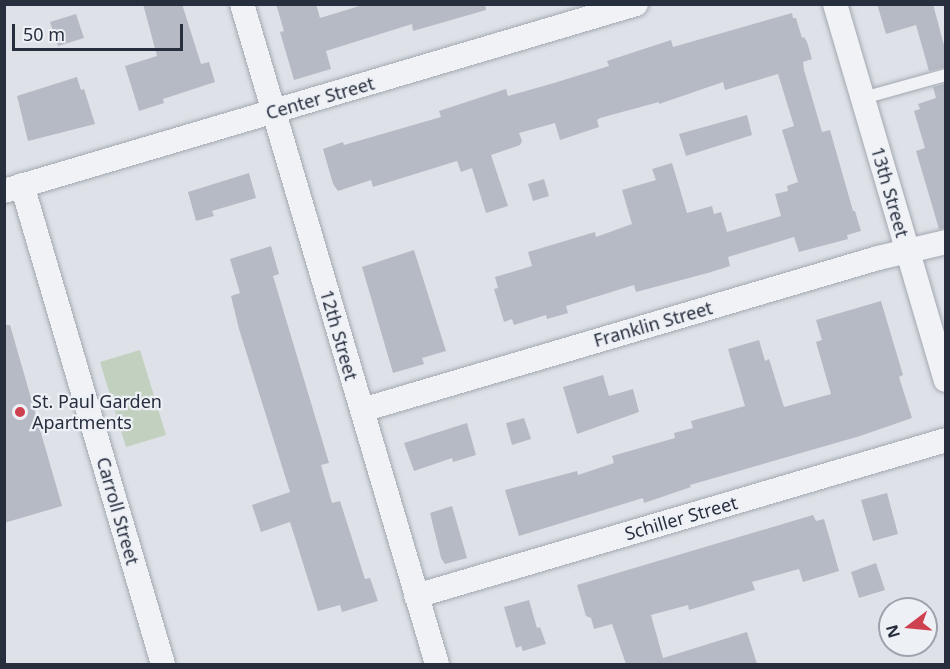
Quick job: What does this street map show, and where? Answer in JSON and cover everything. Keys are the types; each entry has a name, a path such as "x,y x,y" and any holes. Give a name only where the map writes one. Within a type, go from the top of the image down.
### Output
{"street":[{"name":"12th Street","path":"242,4 437,664"},
{"name":"Center Street","path":"13,188 636,4"},
{"name":"13th Street","path":"835,4 945,380"},
{"name":"Carroll Street","path":"13,188 163,664"},
{"name":"Franklin Street","path":"362,410 878,258 945,242"},
{"name":"Schiller Street","path":"416,596 945,440"}],"lane":[{"path":"863,98 945,75"}],"green space":[{"path":"140,350 166,435 126,447 100,362"}],"building":[{"path":"143,4 182,4 201,64 209,62 215,82 163,99 164,103 139,111 125,66 157,56"},
{"path":"276,4 316,4 320,18 366,4 485,4 486,10 413,31 412,24 326,51 331,69 294,80 280,32 284,31"},
{"path":"877,4 933,4 945,49 945,67 929,71 916,25 886,34"},
{"path":"792,13 793,18 796,18 802,38 804,37 807,42 812,59 803,62 804,70 822,132 830,130 861,231 847,235 848,239 799,252 794,237 728,257 730,266 708,273 636,292 634,285 566,306 568,313 547,319 546,315 514,325 512,319 504,322 494,289 498,288 495,277 532,266 528,252 595,232 596,237 632,224 622,190 656,180 652,169 672,163 687,213 712,206 714,214 721,212 727,232 781,216 775,194 788,191 787,186 798,182 782,130 794,126 778,74 725,90 723,82 659,104 659,102 600,118 597,120 599,127 560,140 555,123 519,133 522,141 520,145 491,155 508,206 486,213 472,168 461,172 457,161 373,187 371,180 338,191 333,184 323,149 441,117 439,111 506,89 508,96 609,66 607,61 671,40 673,47"},
{"path":"76,14 84,38 58,46 50,22"},
{"path":"77,77 81,90 84,89 95,124 28,141 17,96"},
{"path":"945,84 945,228 939,229 916,151 925,148 914,111 920,109 918,104 936,98 933,87"},
{"path":"747,115 752,135 686,156 679,134"},
{"path":"249,173 256,198 212,211 214,216 196,221 188,192"},
{"path":"544,179 549,196 533,201 528,184"},
{"path":"271,246 279,274 273,276 329,463 321,465 332,503 340,501 365,579 370,578 378,601 342,612 340,605 318,611 290,522 261,532 252,505 290,492 239,329 231,296 240,293 230,259"},
{"path":"414,250 446,351 422,358 424,364 393,373 362,267"},
{"path":"881,301 903,375 899,377 912,418 860,436 690,485 691,487 644,503 643,498 519,536 505,490 577,471 578,475 614,463 612,456 675,438 674,433 693,428 691,421 745,406 728,349 759,340 765,361 769,359 784,407 831,394 816,342 822,340 816,320"},
{"name":"St. Paul Garden Apartments","path":"4,325 10,325 62,506 4,523"},
{"path":"603,375 609,396 633,389 639,412 577,434 563,387"},
{"path":"524,418 531,439 512,445 506,423"},
{"path":"467,423 476,455 453,462 452,458 414,471 404,443"},
{"path":"887,493 898,534 873,541 861,500"},
{"path":"452,506 467,558 445,564 441,558 430,513"},
{"path":"813,515 816,521 824,519 839,571 803,582 799,569 752,582 755,590 689,610 688,605 651,615 663,658 747,632 757,664 626,664 612,624 594,629 591,618 586,616 577,585"},
{"path":"876,563 885,590 859,598 851,572"},
{"path":"529,600 537,628 540,627 546,644 523,651 521,646 516,648 504,607"}],"place":[{"name":"St. Paul Garden Apartments","path":"20,412"}]}
